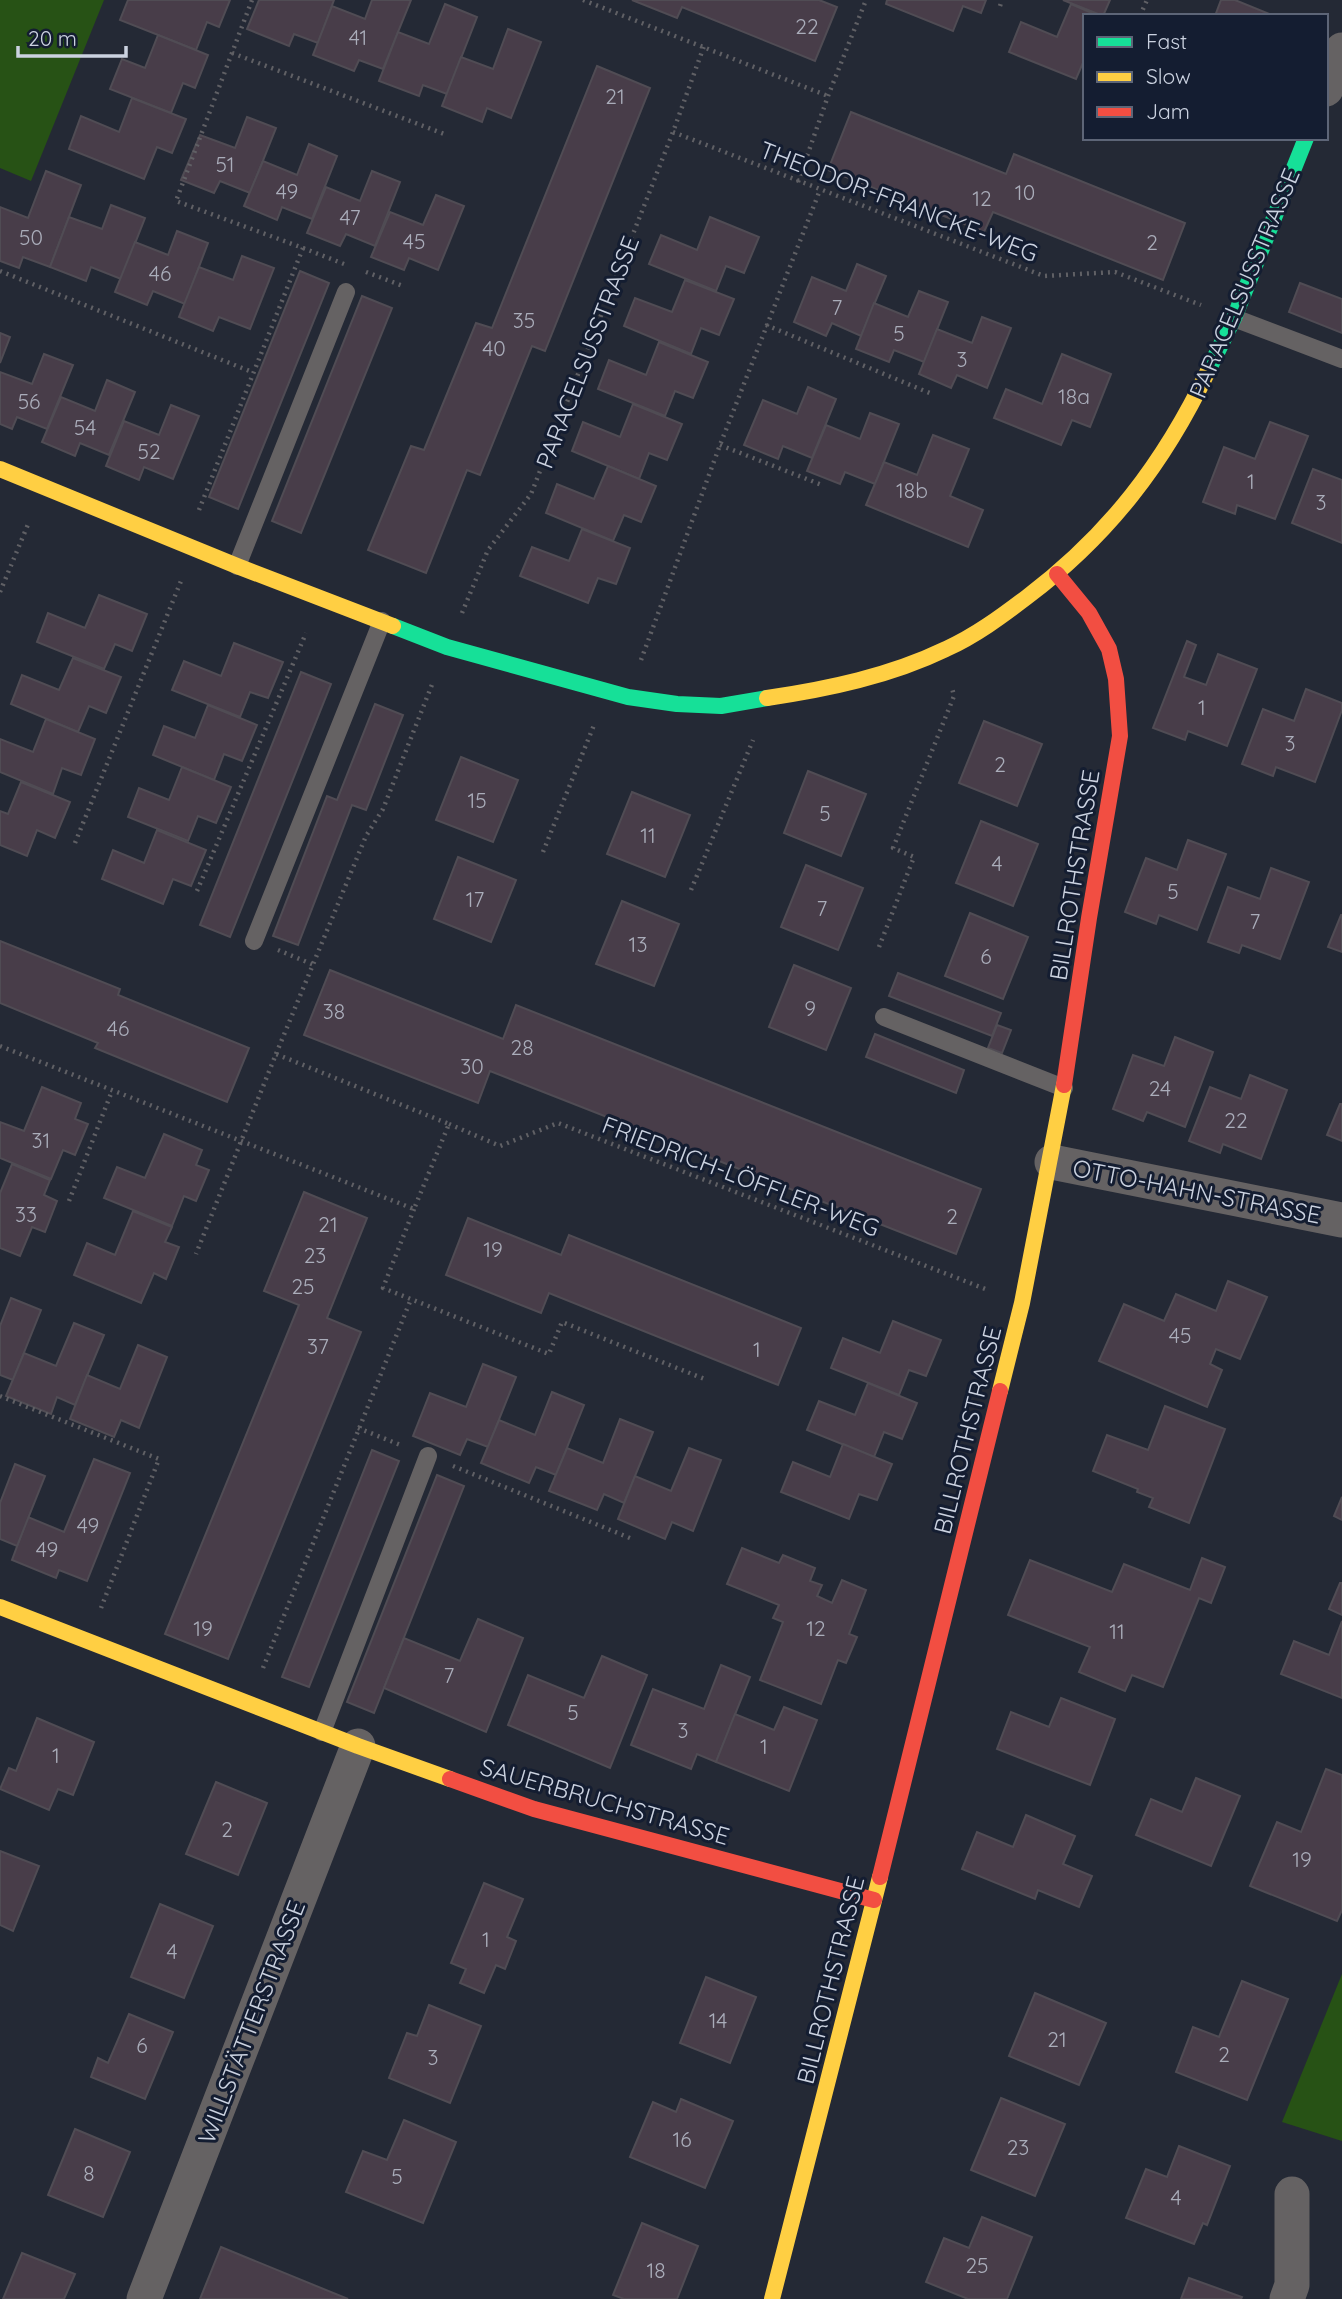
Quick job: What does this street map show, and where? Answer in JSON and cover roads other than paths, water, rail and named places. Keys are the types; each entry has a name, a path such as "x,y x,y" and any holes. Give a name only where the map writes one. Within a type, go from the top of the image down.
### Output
{"street":[{"path":"1328,84 1342,50"},
{"name":"PARACELSUSSTRASSE","path":"0,469 237,566 447,647 607,692 677,704 721,706 813,691 871,677 947,649 1002,616 1057,574 1096,538 1163,453 1189,411 1234,318 1305,140"},
{"name":"BILLROTHSTRASSE","path":"772,2299 1022,1303 1065,1088 1089,918 1120,736 1116,679 1109,649 1089,613 1057,574"},
{"name":"OTTO-HAHN-STRASSE","path":"1052,1162 1342,1220"},
{"name":"SAUERBRUCHSTRASSE","path":"0,1607 358,1746 534,1809 874,1900"},
{"name":"WILLSTÄTTERSTRASSE","path":"144,2299 358,1746"},
{"path":"1287,2299 1292,2285 1292,2194"}],"lane":[{"path":"237,566 346,292"},
{"path":"1234,318 1342,359"},
{"path":"254,941 382,621"},
{"path":"884,1017 1065,1088"},
{"path":"322,1732 428,1456"}]}
